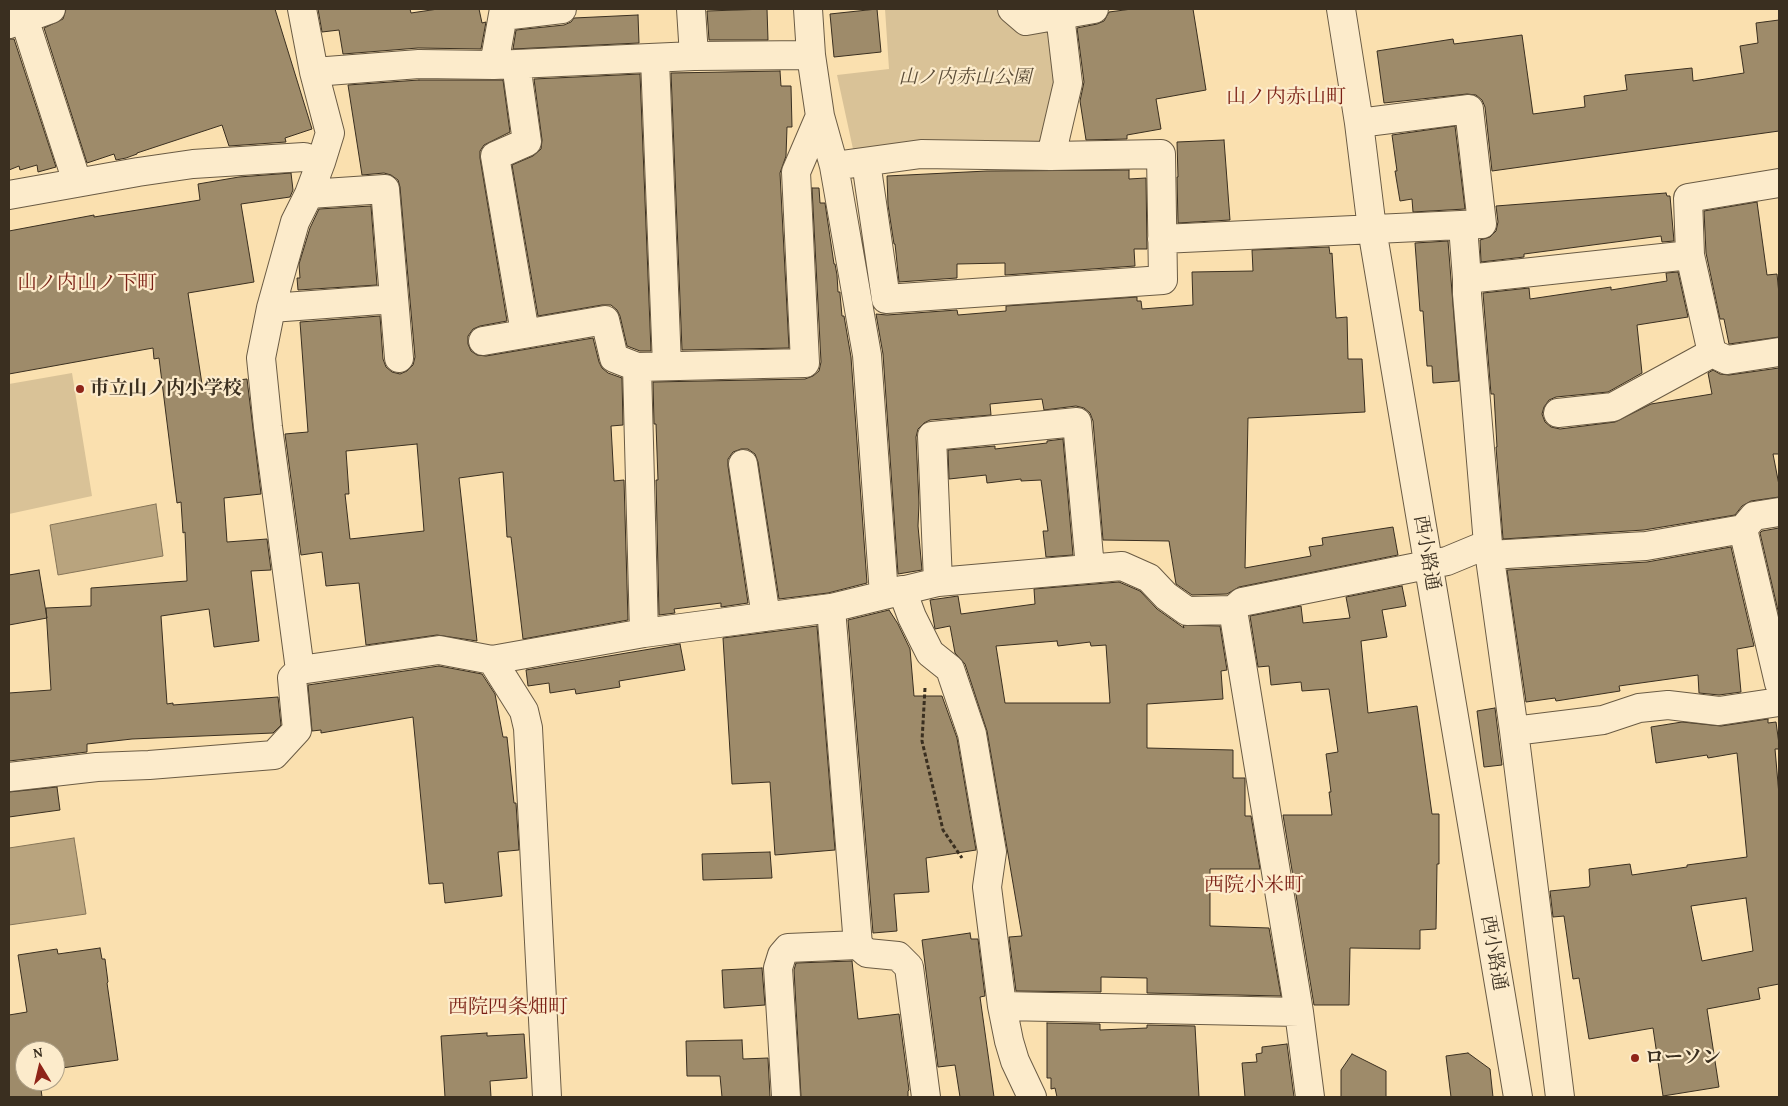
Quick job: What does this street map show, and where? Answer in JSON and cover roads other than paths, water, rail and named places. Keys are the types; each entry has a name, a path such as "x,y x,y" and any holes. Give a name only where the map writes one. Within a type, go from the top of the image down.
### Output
{"street":[{"path":"51,9 16,21 77,182"},
{"path":"300,670 261,358 271,308 295,222 309,194 330,133 314,72 302,9"},
{"path":"525,334 495,156 527,142 505,65 503,12 562,9"},
{"path":"691,9 694,56"},
{"path":"808,9 811,55 820,116 852,163 886,299 1163,280 1161,154 1051,156 921,154 852,163"},
{"path":"1012,9 1026,21 1094,9"},
{"name":"西小路通","path":"1341,9 1359,124 1372,230 1518,1097"},
{"path":"1051,156 1068,83 1060,16"},
{"path":"314,72 418,64 505,65 694,56 811,55"},
{"path":"655,59 667,366"},
{"path":"1162,239 1482,224 1469,109 1359,124"},
{"path":"483,340 605,320 614,358 637,367 806,362 796,172 820,116"},
{"path":"9,195 77,182 202,163 304,157 321,162"},
{"path":"852,163 867,355 893,593 912,617 930,653 950,669 972,734 992,852 987,887 1002,1006 1015,1061 1032,1097"},
{"path":"1712,353 1690,256 1688,198 1779,183"},
{"path":"309,194 385,188 399,358"},
{"path":"1463,226 1489,549 1560,1097"},
{"path":"1467,279 1690,256"},
{"path":"271,308 394,299"},
{"path":"1712,353 1727,360 1779,352"},
{"path":"1558,413 1613,406 1712,353"},
{"path":"637,367 644,633"},
{"path":"938,582 932,436 1077,422 1090,568"},
{"path":"743,464 766,617"},
{"path":"9,777 97,767 149,766 274,755 297,730 292,678 300,670 439,650 492,660 644,633 831,608 938,582 1090,568 1122,566 1149,578 1166,596 1187,611 1233,610 1242,602 1447,561 1489,549 1646,546 1743,529 1754,516 1779,512"},
{"path":"1743,529 1776,650 1779,683"},
{"path":"831,608 858,945 867,953 898,956 909,967 926,1097"},
{"path":"1233,610 1299,1012 1310,1097"},
{"path":"492,660 524,711 528,728 547,1097"},
{"path":"1514,731 1603,720 1639,708 1668,705 1719,711 1779,702"},
{"path":"786,1097 778,968 782,955 788,948 858,945"},
{"path":"1002,1006 1299,1012"}],"place":[{"name":"市立山ノ内小学校","path":"80,389"},
{"name":"ローソン","path":"1635,1058"}],"district":[{"name":"山ノ内赤山町","path":"1286,98"},
{"name":"山ノ内山ノ下町","path":"87,284"},
{"name":"西院小米町","path":"1254,886"},
{"name":"西院四条畑町","path":"508,1008"}],"park label":[{"name":"山ノ内赤山公園","path":"965,78"}]}
